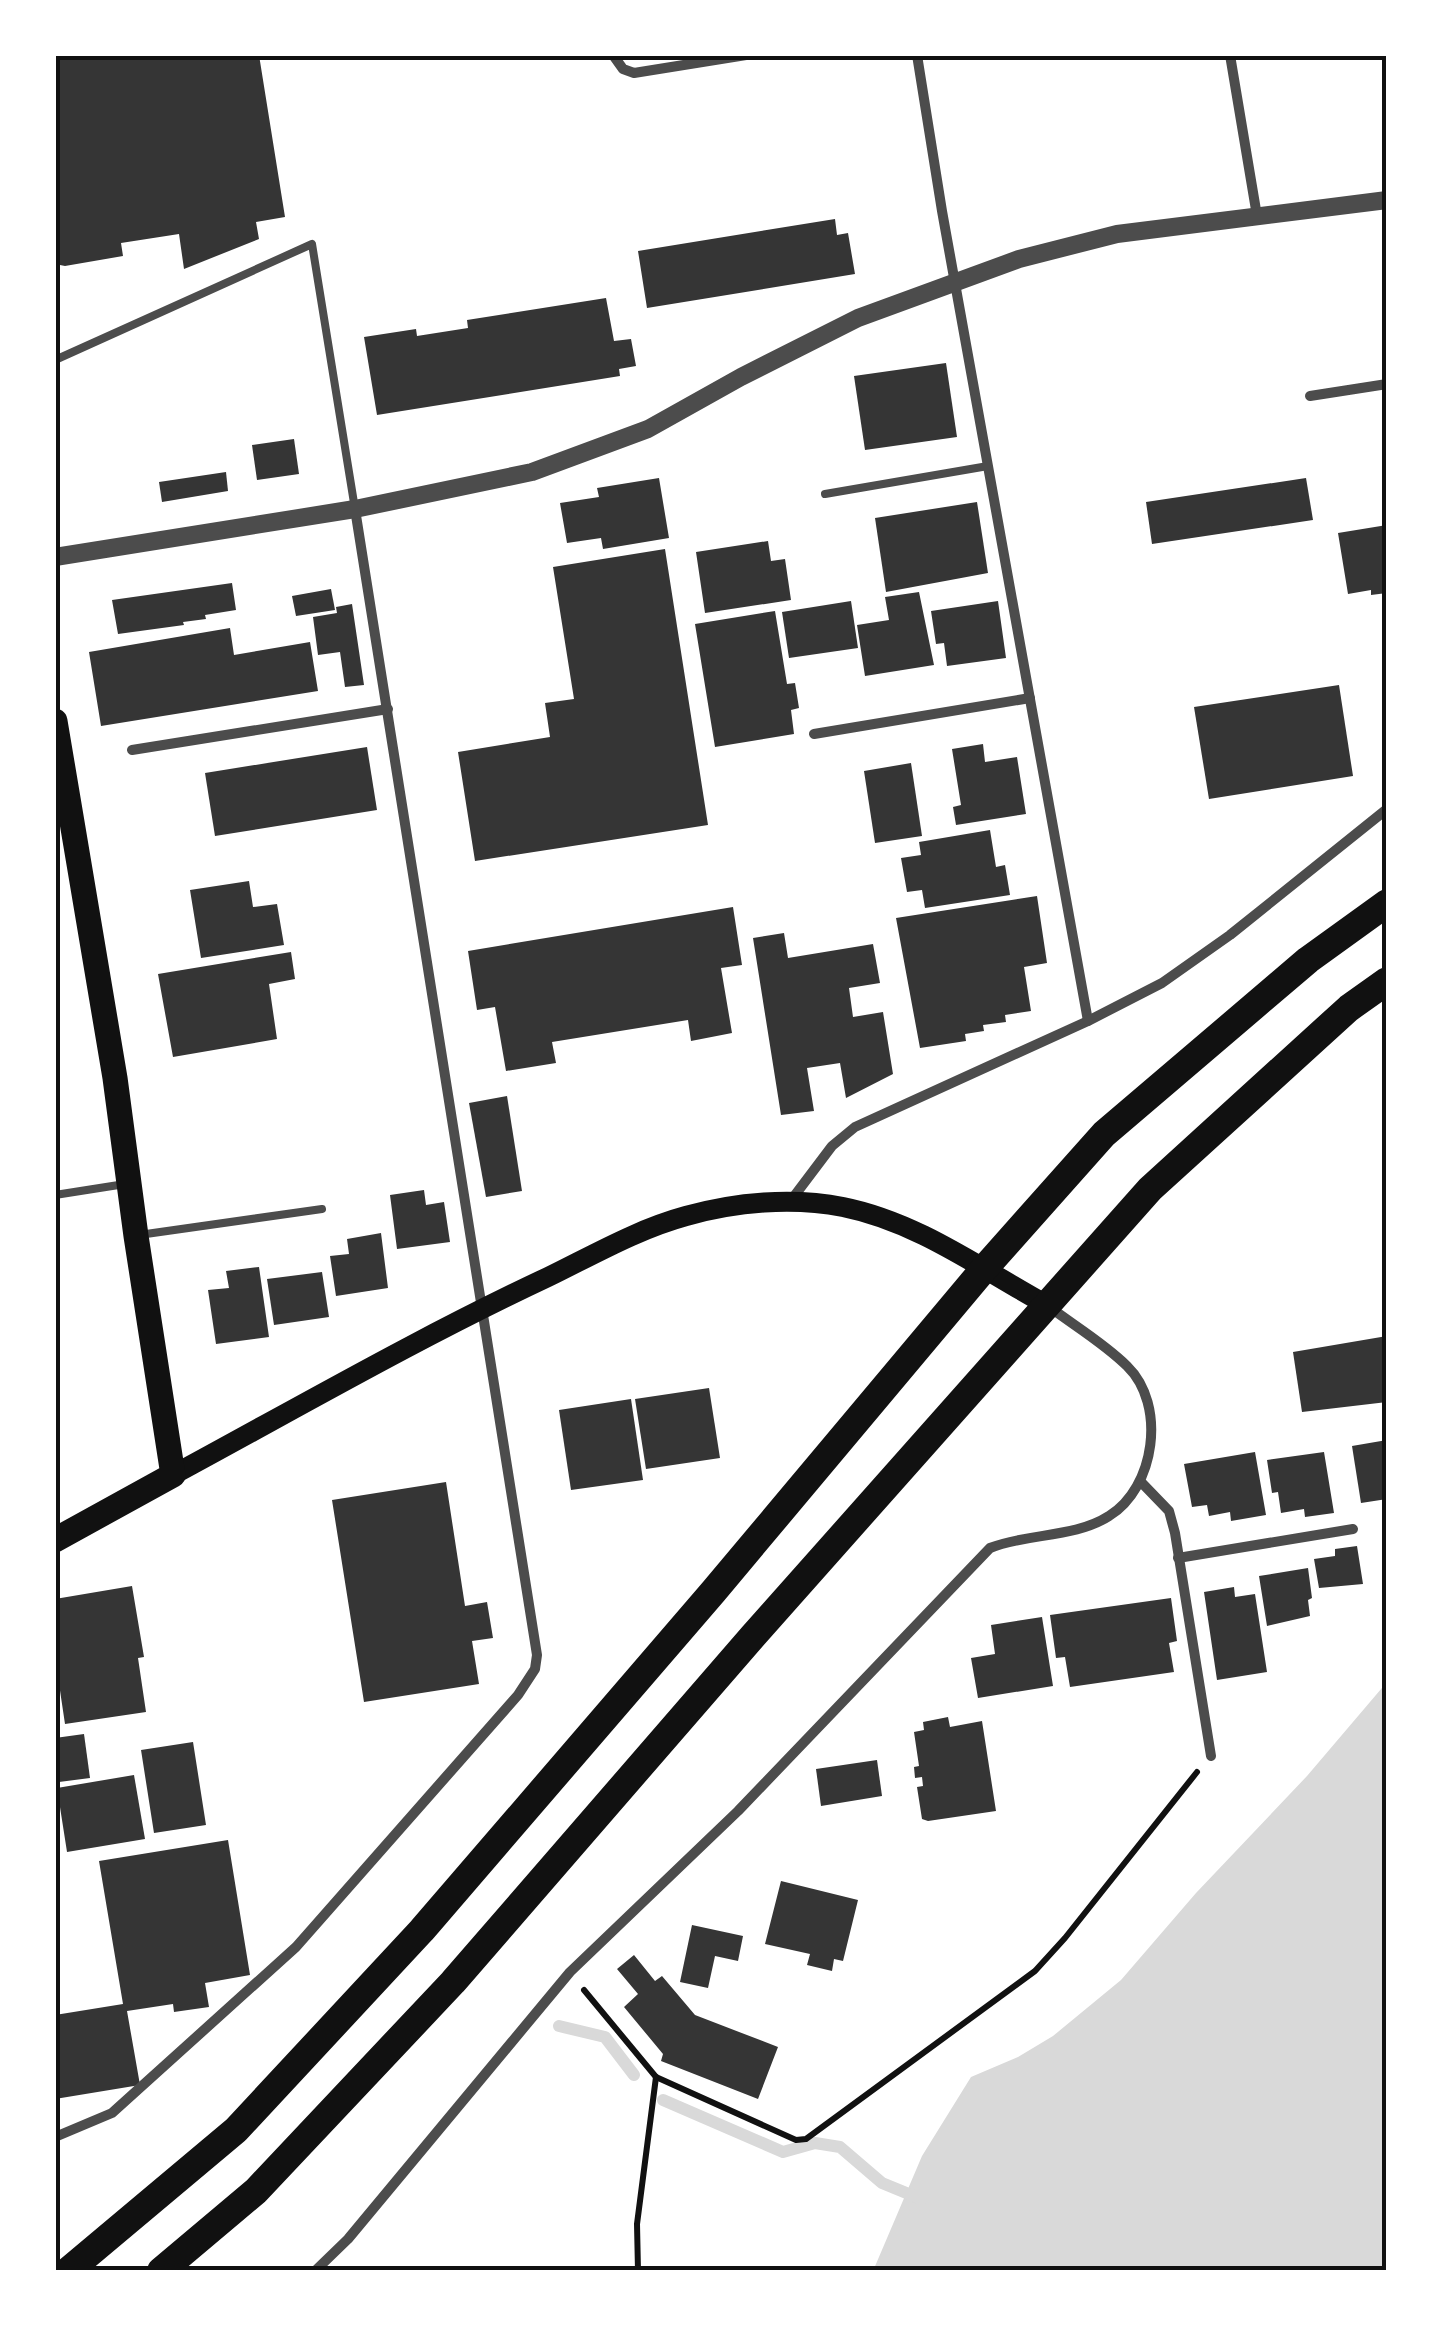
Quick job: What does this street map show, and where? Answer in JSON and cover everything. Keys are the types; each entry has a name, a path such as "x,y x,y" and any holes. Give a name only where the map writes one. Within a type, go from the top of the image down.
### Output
{"highway":[{"path":"74,2267 236,2130 422,1930 1104,1134 1308,960 1387,903"},
{"path":"161,2271 256,2191 454,1982 752,1636 1150,1189 1349,1008 1387,981"}],"main road":[{"path":"55,721 115,1078 173,1475"},
{"path":"55,1540 484,1307 646,1230 687,1216 791,1200 885,1217 1047,1304"}],"street":[{"path":"613,55 616,63 634,74 746,55"},
{"path":"917,55 1088,1021"},
{"path":"1230,55 1257,216"},
{"path":"55,557 355,510 532,472 648,429 741,376 858,318 1020,259 1117,234 1387,200"},
{"path":"1310,396 1387,384"},
{"path":"55,2137 112,2113 296,1947 518,1695 536,1669 484,1307 355,510"},
{"path":"814,734 1030,698"},
{"path":"132,750 388,709"},
{"path":"791,1200 832,1146 855,1127 1162,983 1216,945 1387,808"},
{"path":"315,2271 348,2239 570,1972 738,1810 990,1548 1008,1540 1086,1526 1108,1517 1141,1482 1149,1454 1150,1427 1140,1386 1129,1368 1047,1304"},
{"path":"1141,1482 1169,1511 1211,1756"},
{"path":"1178,1558 1352,1529"}],"lane":[{"path":"55,360 312,244 355,510"},
{"path":"824,494 988,466"},
{"path":"55,1195 129,1184"},
{"path":"136,1236 322,1209"}],"path":[{"path":"570,1972 656,2078 796,2140 806,2139 1035,1971 1211,1756"},
{"path":"638,2271 637,2224 656,2078"}],"shaded area":[{"path":"1387,1682 1387,2271 873,2271 922,2156 971,2077 1018,2057 1053,2036 1121,1980"}],"building":[{"path":"55,55 259,55 285,217 256,222 259,239 184,269 179,234 121,243 123,256 65,266 55,264"},
{"path":"835,219 837,235 848,233 855,274 647,308 638,251"},
{"path":"606,298 614,341 631,339 636,366 619,369 620,376 377,415 364,337 416,329 417,336 468,328 467,320"},
{"path":"946,363 957,437 865,450 854,376"},
{"path":"294,439 299,474 257,480 252,445"},
{"path":"226,472 228,491 162,502 159,482"},
{"path":"659,478 669,538 603,549 601,538 567,543 560,503 599,497 597,488"},
{"path":"1306,478 1313,520 1152,544 1146,502"},
{"path":"977,502 988,573 886,592 875,518"},
{"path":"1387,525 1387,593 1371,595 1371,590 1348,594 1338,533"},
{"path":"768,541 771,561 785,559 791,600 705,613 696,552"},
{"path":"665,549 708,825 475,861 458,752 550,737 545,703 574,699 553,567"},
{"path":"232,583 236,610 205,615 206,619 183,622 184,625 118,634 112,600"},
{"path":"331,589 335,610 296,616 292,596"},
{"path":"919,592 934,665 865,676 857,625 889,620 885,597"},
{"path":"851,601 858,648 789,658 782,612"},
{"path":"998,601 1006,658 947,666 944,643 936,644 931,611"},
{"path":"352,604 364,685 345,687 340,652 318,655 313,617 337,613 336,607"},
{"path":"775,611 787,684 795,683 799,708 791,710 794,734 715,747 695,624"},
{"path":"230,628 234,655 310,642 318,691 101,726 89,652"},
{"path":"1339,685 1353,776 1209,799 1194,707"},
{"path":"983,744 985,762 1017,757 1026,814 956,825 953,807 961,805 952,749"},
{"path":"367,747 377,810 215,836 205,773"},
{"path":"911,763 922,836 875,843 864,771"},
{"path":"990,830 996,867 1005,865 1010,895 925,908 922,890 907,892 901,858 921,855 919,842"},
{"path":"249,881 253,907 277,904 284,945 201,958 190,890"},
{"path":"1037,896 1047,963 1024,967 1031,1011 1005,1015 1006,1022 983,1025 984,1031 965,1034 966,1041 920,1048 896,918"},
{"path":"733,907 742,965 721,968 732,1033 691,1041 688,1020 552,1042 556,1063 506,1071 495,1007 477,1010 468,951"},
{"path":"784,933 788,958 873,944 880,983 849,988 853,1017 883,1012 893,1074 846,1098 840,1063 807,1068 814,1111 781,1115 753,938"},
{"path":"291,952 295,979 269,984 277,1039 173,1057 158,974"},
{"path":"507,1096 522,1191 486,1197 469,1103"},
{"path":"424,1190 426,1205 444,1202 450,1242 397,1249 390,1195"},
{"path":"381,1233 388,1288 336,1296 330,1256 349,1254 347,1239"},
{"path":"259,1267 269,1337 216,1344 208,1290 229,1288 226,1271"},
{"path":"322,1272 329,1317 274,1325 267,1279"},
{"path":"1387,1336 1387,1402 1302,1412 1293,1352"},
{"path":"709,1388 720,1458 646,1469 635,1399"},
{"path":"631,1399 643,1480 571,1490 559,1410"},
{"path":"1387,1440 1387,1499 1361,1503 1352,1446"},
{"path":"1255,1452 1266,1515 1231,1521 1230,1512 1209,1516 1207,1505 1192,1507 1184,1464"},
{"path":"1324,1452 1334,1513 1305,1517 1304,1509 1281,1513 1278,1492 1272,1493 1267,1460"},
{"path":"446,1482 465,1606 487,1602 493,1638 472,1641 479,1684 364,1702 332,1500"},
{"path":"1357,1546 1363,1584 1319,1588 1314,1559 1335,1556 1335,1549"},
{"path":"1308,1568 1310,1616 1267,1626 1259,1576"},
{"path":"132,1586 144,1657 138,1658 146,1712 65,1724 55,1657 55,1599"},
{"path":"1234,1587 1235,1597 1255,1594 1267,1672 1217,1680 1204,1592"},
{"path":"1171,1598 1177,1641 1169,1643 1174,1672 1070,1687 1065,1657 1056,1658 1050,1615"},
{"path":"1042,1617 1053,1686 978,1698 971,1658 995,1654 991,1625"},
{"path":"948,1717 950,1727 982,1721 996,1811 928,1821 922,1819 917,1787 923,1786 922,1777 915,1778 914,1767 919,1766 914,1732 924,1730 923,1722"},
{"path":"84,1734 90,1778 59,1782 55,1738"},
{"path":"193,1742 206,1825 154,1833 141,1750"},
{"path":"877,1760 882,1796 821,1806 816,1769"},
{"path":"134,1775 145,1839 67,1852 57,1788"},
{"path":"228,1840 250,1975 205,1983 209,2007 174,2012 173,2004 127,2011 140,2085 55,2099 55,2015 123,2004 99,1861"},
{"path":"781,1881 858,1900 843,1961 834,1959 832,1971 807,1965 810,1954 765,1944"},
{"path":"692,1925 743,1936 738,1961 715,1956 708,1988 680,1982"},
{"path":"634,1955 655,1981 662,1976 695,2015 778,2047 758,2099 661,2061 663,2054 624,2007 638,1994 617,1969"}],"waterway":[{"path":"559,2026 605,2037 634,2075"},
{"path":"663,2100 783,2152 815,2143 840,2147 882,2183 921,2199"}]}
